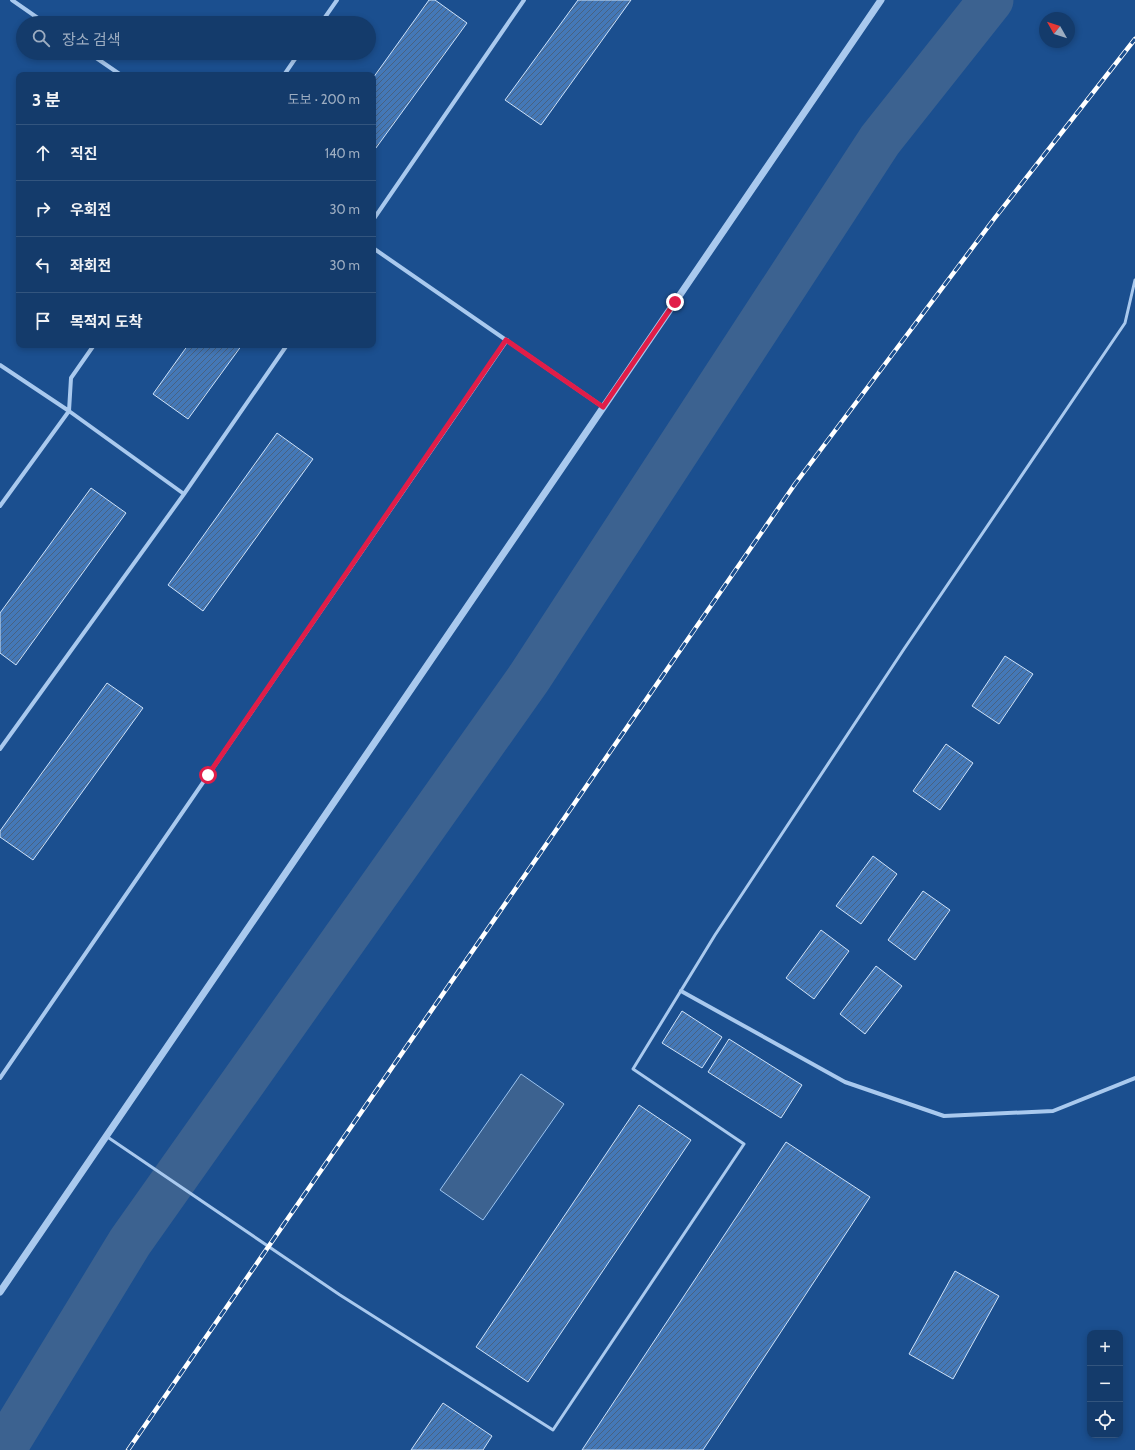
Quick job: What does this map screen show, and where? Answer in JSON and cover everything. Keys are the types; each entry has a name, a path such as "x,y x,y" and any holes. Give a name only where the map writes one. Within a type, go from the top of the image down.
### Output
{"street":[{"path":"12,0 35,16"},
{"path":"326,16 337,0"},
{"path":"376,216 524,0"},
{"path":"1,1290 881,0"},
{"path":"99,60 117,72"},
{"path":"286,72 294,60"},
{"path":"376,250 603,407"},
{"path":"0,1078 506,340"},
{"path":"0,506 69,412 71,378 92,348"},
{"path":"0,749 184,494 285,348"},
{"path":"0,365 184,494"},
{"path":"681,991 845,1082 944,1116 1053,1111 1135,1078"}],"lane":[{"path":"106,1136 340,1295 553,1430 744,1144 633,1070 715,935 904,649 1125,323 1135,280"}],"water":[{"path":"521,1074 564,1104 483,1220 440,1190"}],"building":[{"path":"429,0 435,0 467,23 376,148 376,74"},
{"path":"578,0 631,0 541,125 505,100"},
{"path":"186,348 240,348 188,419 153,394"},
{"path":"277,433 313,459 203,611 168,585"},
{"path":"91,488 126,513 16,665 0,653 0,613"},
{"path":"1005,656 1033,674 999,724 972,706"},
{"path":"107,683 143,708 33,860 0,837 0,831"},
{"path":"946,744 973,763 940,810 913,791"},
{"path":"873,856 897,874 861,924 836,906"},
{"path":"923,891 950,910 915,960 888,940"},
{"path":"821,930 849,951 814,999 786,978"},
{"path":"876,966 902,986 865,1034 840,1014"},
{"path":"682,1011 722,1037 702,1068 662,1043"},
{"path":"729,1039 802,1085 781,1118 708,1072"},
{"path":"639,1105 691,1140 528,1382 476,1347"},
{"path":"786,1142 870,1197 703,1450 582,1450"},
{"path":"955,1271 999,1296 953,1379 909,1354"},
{"path":"443,1403 492,1436 483,1450 411,1450"}],"waterway":[{"path":"3,1450 130,1242 529,678 880,140 991,0"}],"railway":[{"path":"128,1450 795,484 994,219 1135,39"}],"route":[{"path":"208,775 506,340 603,407 675,302"}]}
